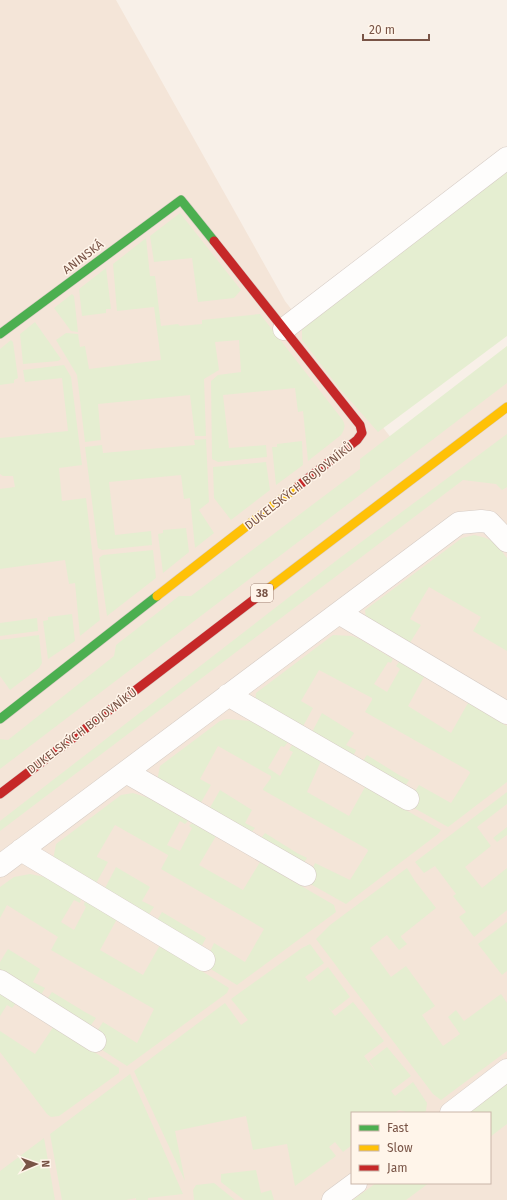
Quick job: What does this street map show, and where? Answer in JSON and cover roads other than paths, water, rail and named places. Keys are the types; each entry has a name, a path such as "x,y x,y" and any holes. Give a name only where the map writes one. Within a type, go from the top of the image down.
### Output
{"street":[{"path":"284,329 507,158"},
{"name":"DUKELSKÝCH BOJOVNÍKŮ","path":"0,719 357,440 362,433 360,425 181,200"},
{"name":"ANINSKÁ","path":"0,334 181,200"},
{"name":"DUKELSKÝCH BOJOVNÍKŮ","path":"0,794 507,406"},
{"path":"0,866 459,523 481,521 489,522 507,541"},
{"path":"339,613 507,713"},
{"path":"228,695 408,799"},
{"path":"126,772 306,875"},
{"path":"21,850 204,960"},
{"path":"0,981 95,1041"},
{"path":"452,1112 507,1070"},
{"path":"333,1200 355,1184"}]}
